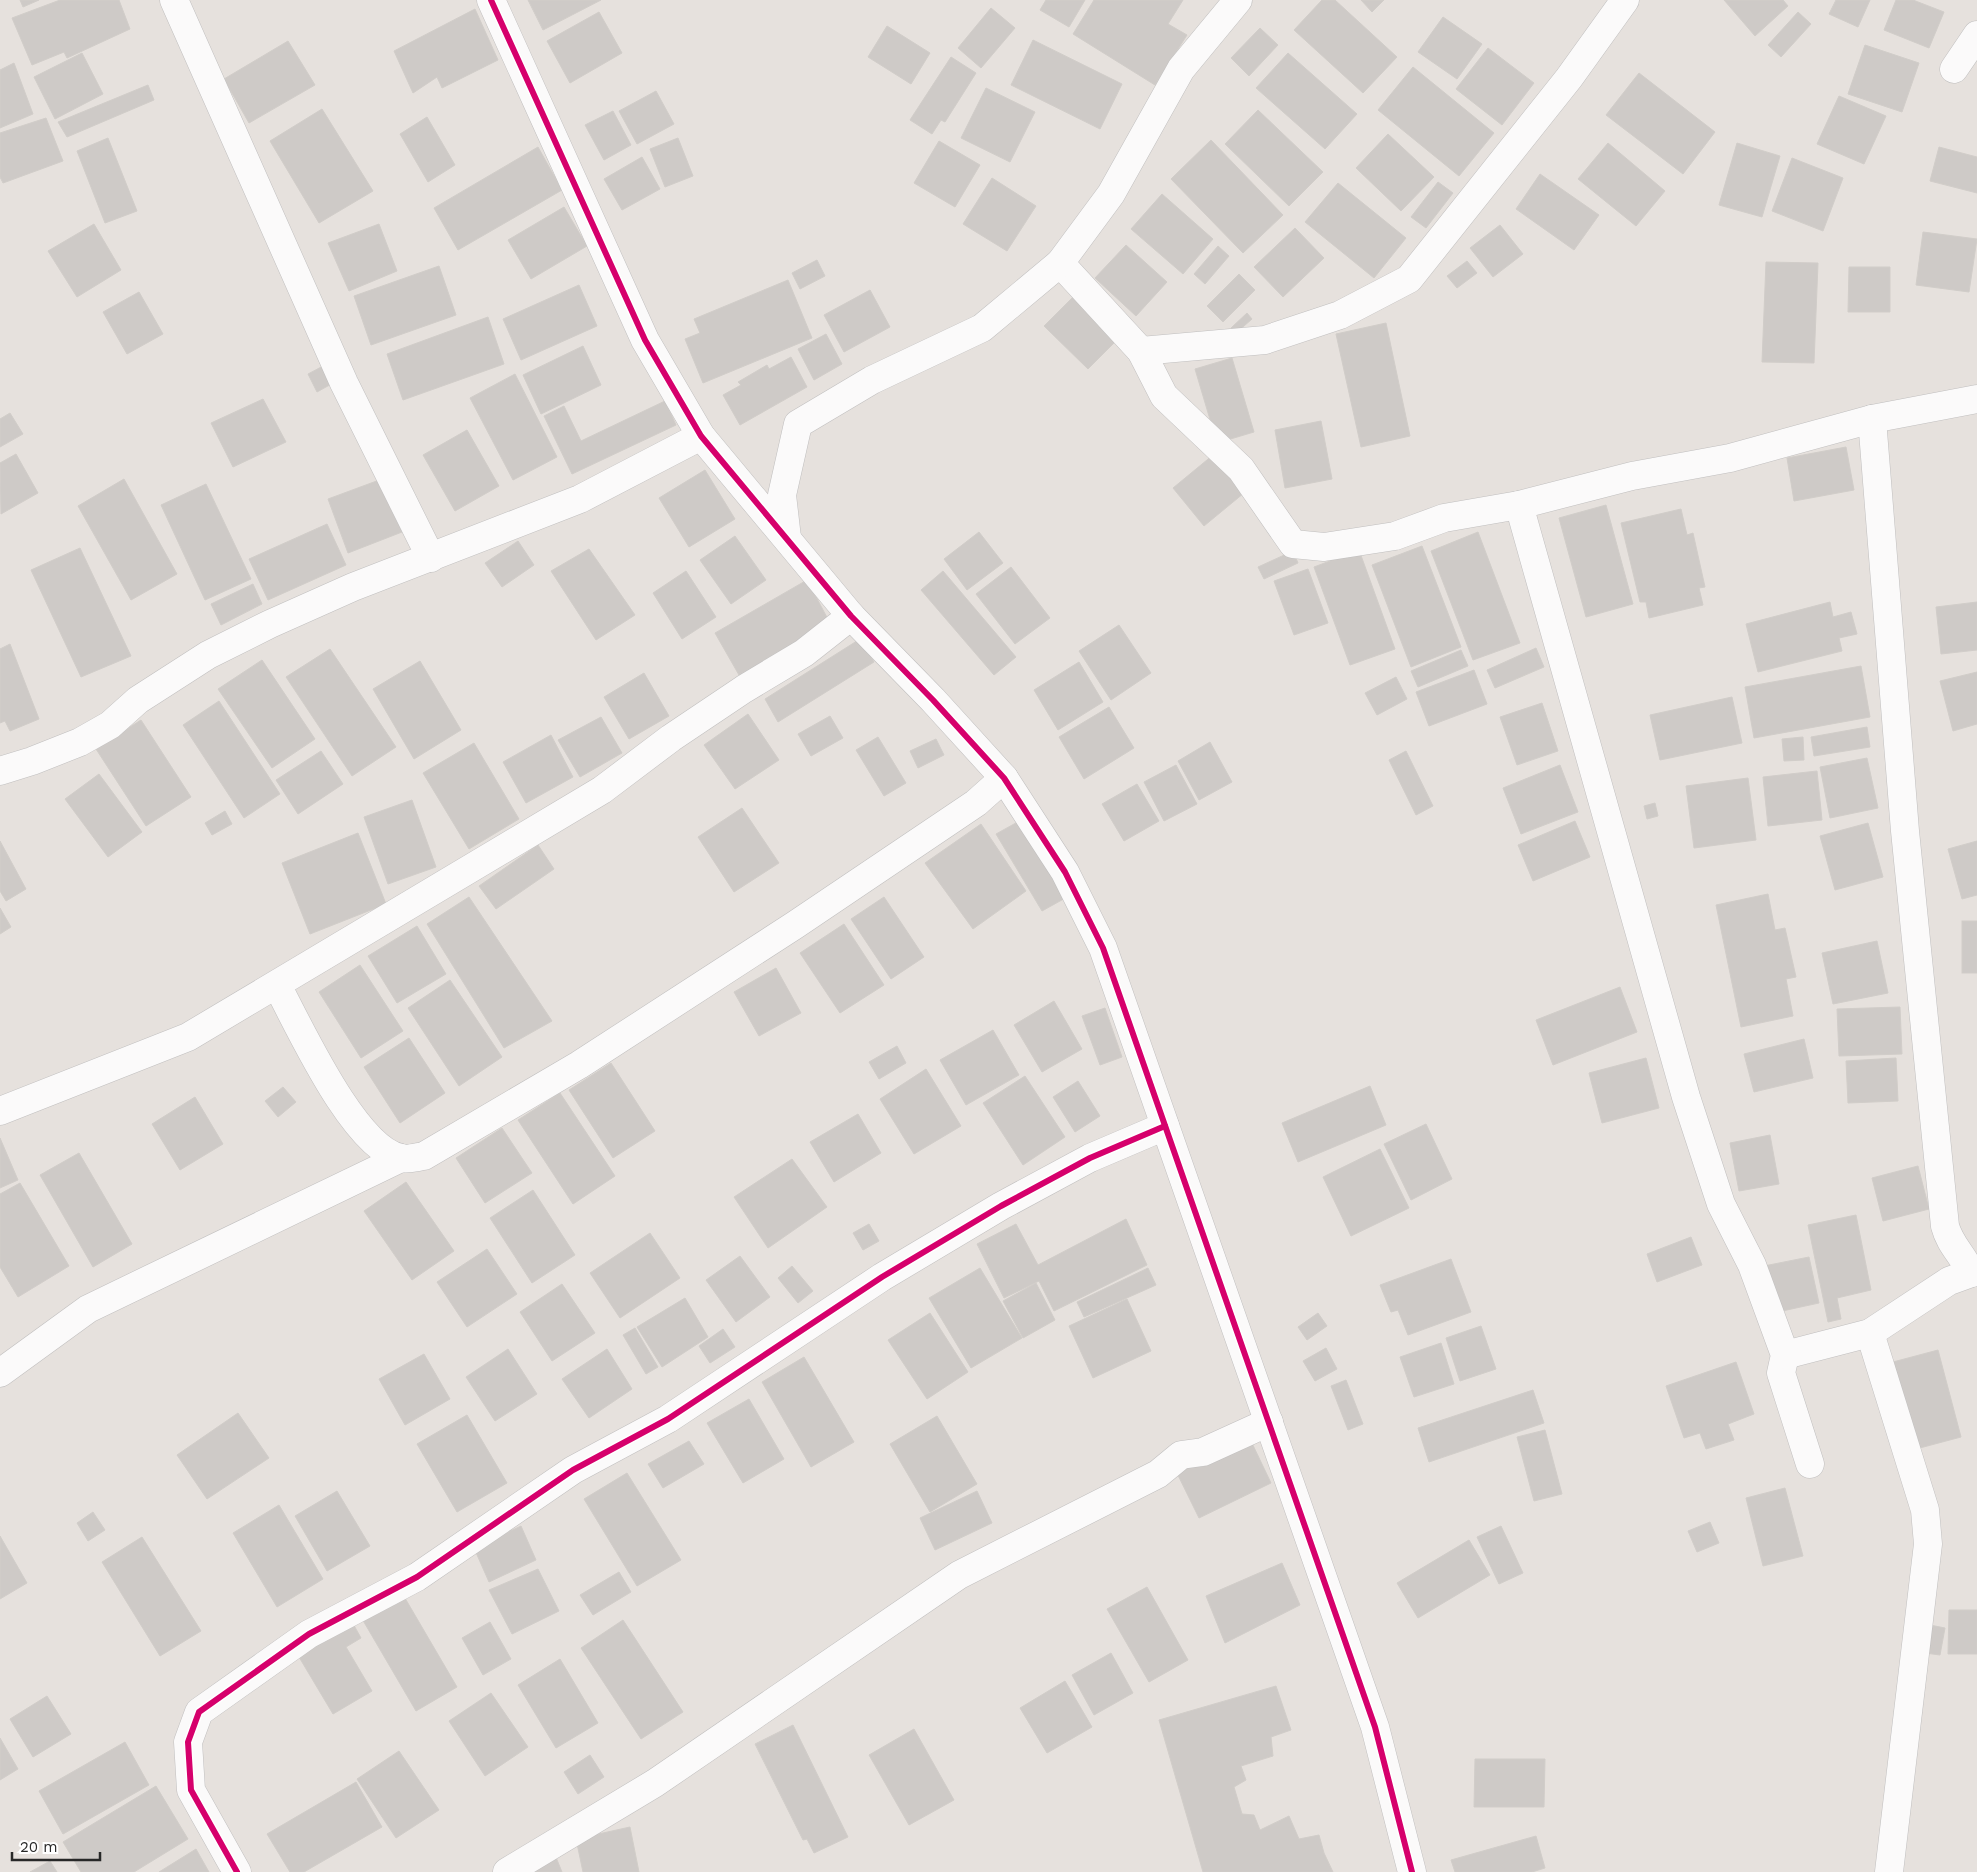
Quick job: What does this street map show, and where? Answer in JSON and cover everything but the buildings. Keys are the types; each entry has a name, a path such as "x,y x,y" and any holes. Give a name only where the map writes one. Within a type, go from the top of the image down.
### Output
{"street":[{"path":"174,0 344,384 431,558"},
{"path":"491,0 645,340 701,436 851,616 933,700 1004,778 1065,872 1103,948 1375,1727 1412,1872"},
{"path":"787,538 782,495 798,424 872,380 982,328 1060,263 1111,194 1181,69 1238,0"},
{"path":"1141,351 1265,340 1340,315 1409,279 1569,78 1625,0"},
{"path":"1954,70 1977,35"},
{"path":"1060,263 1141,351 1164,396 1241,469 1293,544 1324,547 1395,536 1444,518 1519,504 1632,476 1730,458 1872,419 1977,399"},
{"path":"1785,1355 1870,1333 1949,1281 1974,1272 1948,1239 1945,1226 1905,831 1872,419"},
{"path":"0,771 32,762 80,742 110,725 138,700 208,656 270,624 353,587 580,499 701,436"},
{"path":"1519,504 1686,1097 1721,1204 1752,1265 1785,1355 1781,1373 1810,1464"},
{"path":"0,1111 188,1037 602,790 671,738 744,689 804,653 851,616"},
{"path":"0,1373 88,1309 401,1158 424,1156 444,1146 579,1065 795,925 976,803 1004,778"},
{"path":"277,985 334,1091 375,1145 401,1158"},
{"path":"237,1872 191,1790 188,1742 199,1712 309,1634 417,1577 573,1470 668,1419 882,1277 1001,1206 1090,1158 1165,1126"},
{"path":"1870,1333 1925,1510 1928,1544 1889,1872"},
{"path":"507,1872 655,1783 959,1576 1158,1474 1181,1455 1203,1452 1269,1422"}],"cycle path":[{"path":"491,0 645,340 701,436 851,616 933,700 1004,778 1065,872 1103,948 1375,1727 1412,1872"},
{"path":"237,1872 191,1790 188,1742 199,1712 309,1634 417,1577 573,1470 668,1419 882,1277 1001,1206 1090,1158 1165,1126"}]}
